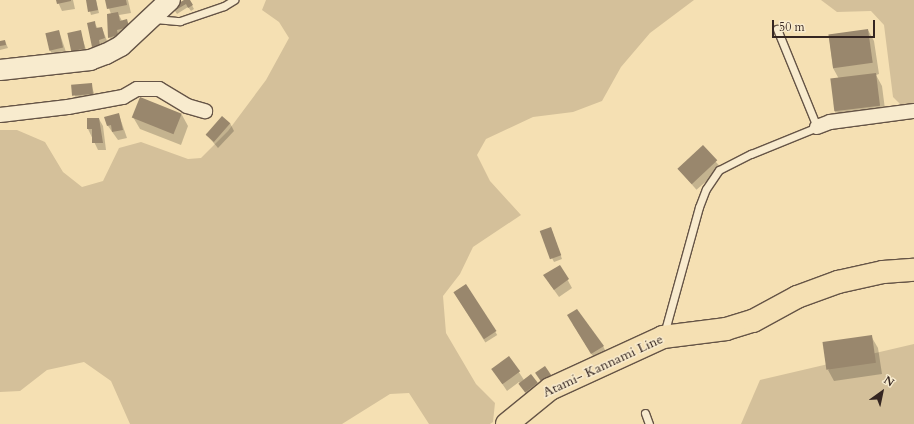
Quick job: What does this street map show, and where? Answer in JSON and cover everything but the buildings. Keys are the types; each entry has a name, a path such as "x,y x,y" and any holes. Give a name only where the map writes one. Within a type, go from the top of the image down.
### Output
{"main road":[{"path":"0,70 90,60 106,54 121,46 170,0"},
{"name":"Atami- Kannami Line","path":"507,424 550,388 663,337 739,325 838,282 883,272 914,270"}],"street":[{"path":"0,115 103,101 123,97 137,89 159,89 186,106 205,111"},
{"path":"817,127 830,122 914,111"}],"lane":[{"path":"151,18 180,21 224,6 234,0"},
{"path":"663,337 699,207 706,189 719,170 771,145 817,127 777,29"},
{"path":"646,413 649,424"}],"shaded area":[{"path":"266,0 694,0 650,33 621,67 602,101 573,112 533,117 486,139 477,155 490,181 521,215 473,247 460,274 443,296 446,333 476,384 495,403 493,422 490,424 429,424 409,393 390,394 342,424 130,424 111,381 84,362 47,370 20,391 0,392 0,130 17,130 45,142 63,172 82,187 103,181 119,148 141,142 188,159 201,158 228,131 266,80 289,38 279,22 262,10"},
{"path":"821,0 914,0 914,118 893,97 884,25 871,11 837,12"},
{"path":"914,344 914,424 741,424 760,380"}]}
